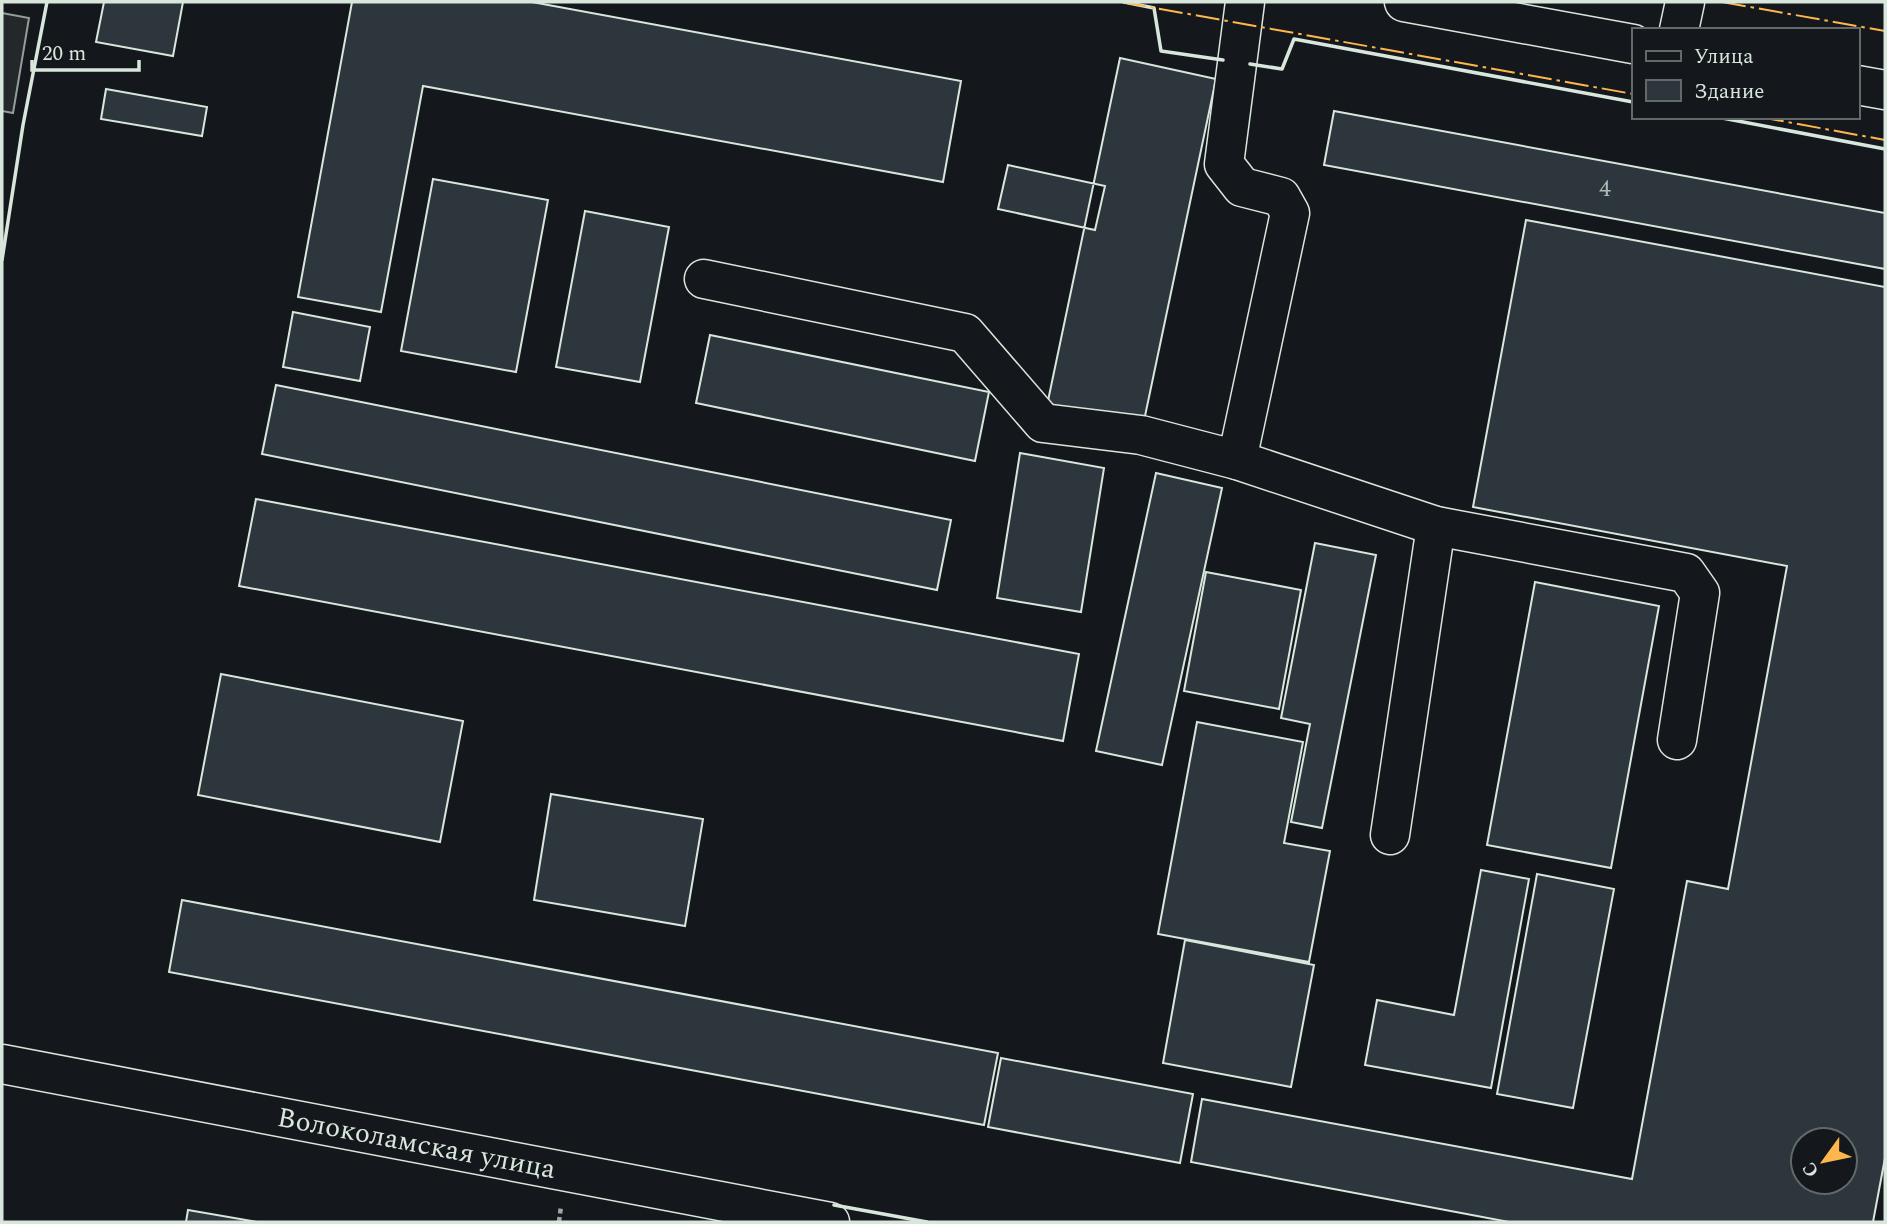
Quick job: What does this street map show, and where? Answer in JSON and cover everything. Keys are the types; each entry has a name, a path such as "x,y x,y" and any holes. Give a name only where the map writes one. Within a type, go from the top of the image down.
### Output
{"street":[{"path":"1237,460 1290,213 1281,197 1242,187 1224,164 1245,2"},
{"path":"1404,2 1529,13 1632,44"},
{"path":"1679,28 1685,2"},
{"path":"1859,85 1885,90"},
{"path":"704,279 965,332 1043,423 1141,435 1237,460 1436,526 1686,573 1700,593 1677,740"},
{"path":"1390,835 1436,526"},
{"name":"Волоколамская улица","path":"2,1064 830,1222"}],"shaded area":[{"path":"2,13 29,18 13,113 2,111"}],"building":[{"path":"104,2 183,2 173,56 96,42"},
{"path":"352,2 532,2 961,81 943,182 423,86 381,312 298,297"},
{"path":"1120,58 1216,79 1141,435 1045,415"},
{"path":"106,89 207,107 202,136 101,119"},
{"path":"1334,111 1885,213 1885,269 1324,165"},
{"path":"1008,165 1105,186 1095,230 998,209"},
{"path":"433,179 548,200 516,372 401,351"},
{"path":"585,211 669,227 640,382 556,367"},
{"path":"1526,220 1885,287 1885,1158 1873,1222 1509,1222 1191,1162 1202,1099 1632,1179 1687,881 1728,889 1787,566 1473,507"},
{"path":"293,312 370,327 360,381 283,367"},
{"path":"710,335 989,392 975,461 696,403"},
{"path":"276,385 951,520 937,590 262,454"},
{"path":"1020,453 1104,468 1081,612 997,598"},
{"path":"1156,473 1222,488 1162,765 1096,751"},
{"path":"256,499 1079,654 1063,741 239,586"},
{"path":"1315,543 1376,555 1322,828 1291,822 1310,724 1281,718"},
{"path":"1206,572 1301,590 1279,709 1184,691"},
{"path":"1535,582 1659,606 1611,868 1487,845"},
{"path":"221,674 463,721 440,842 198,795"},
{"path":"1197,722 1303,742 1284,843 1330,851 1309,962 1158,934"},
{"path":"551,794 703,819 685,926 534,900"},
{"path":"1481,870 1529,879 1491,1088 1365,1065 1377,1000 1454,1015"},
{"path":"1537,874 1614,889 1573,1108 1497,1094"},
{"path":"182,900 998,1053 984,1125 169,972"},
{"path":"1185,940 1314,965 1291,1087 1163,1063"},
{"path":"1001,1058 1193,1094 1180,1163 988,1127"},
{"path":"188,1210 257,1222 186,1222"}],"wall":[{"path":"2,260 23,125 47,2"},
{"path":"1124,2 1154,8 1161,51 1223,60"},
{"path":"1250,64 1282,69 1294,39 1632,102"},
{"path":"1728,119 1885,149"},
{"path":"834,1205 927,1222"}],"power":[{"path":"1122,2 1632,94"},
{"path":"1722,2 1885,31"},
{"path":"1771,119 1885,140"}]}
